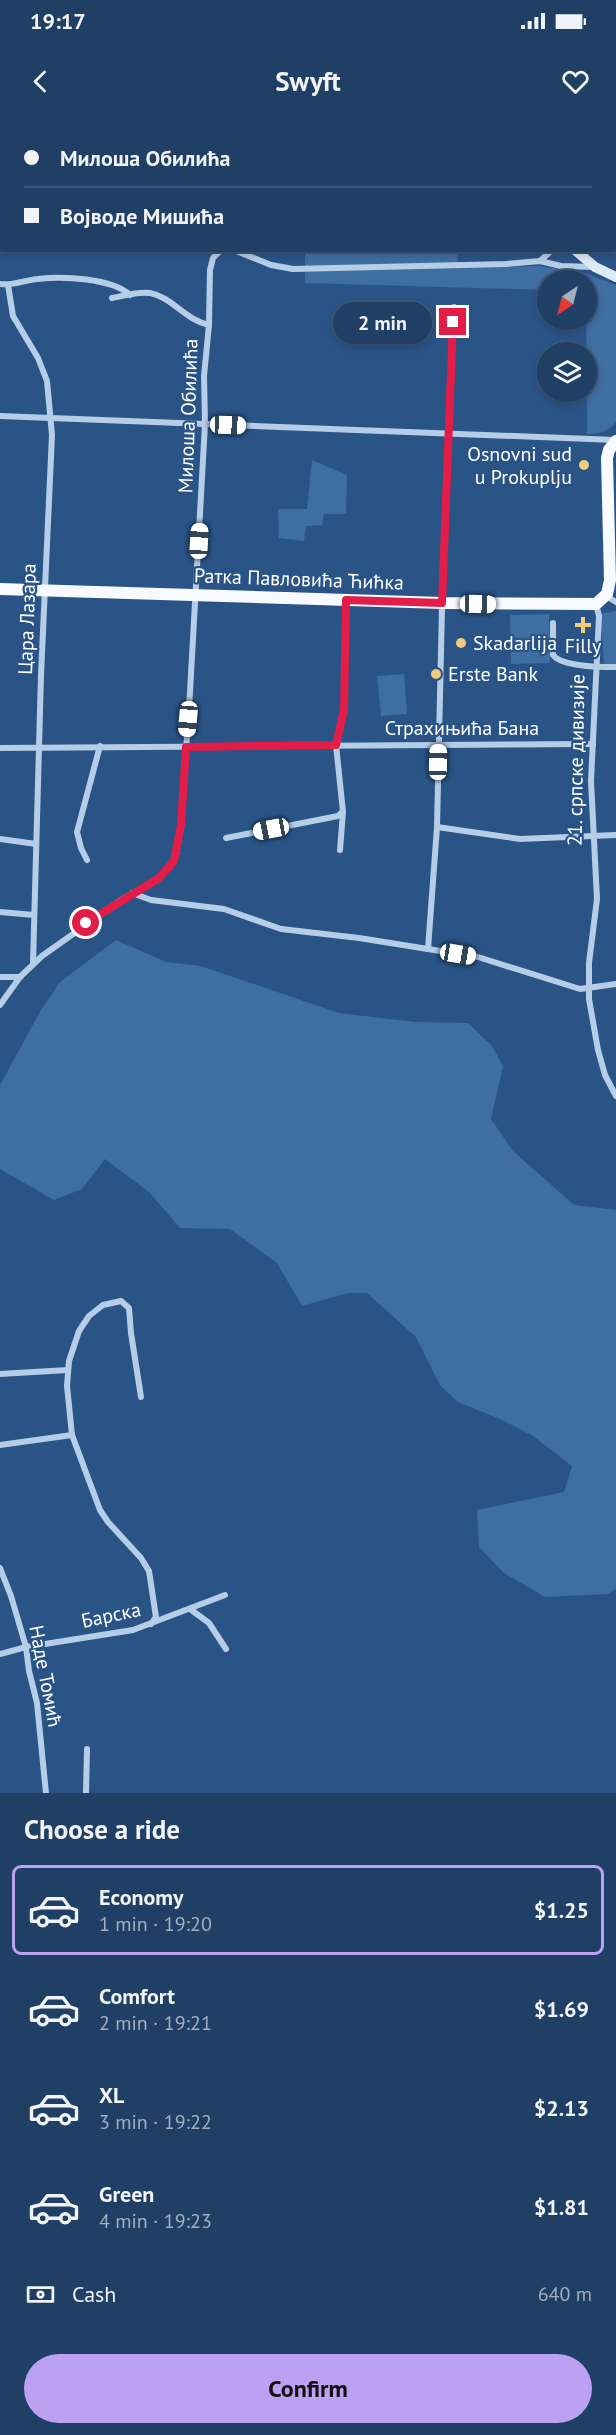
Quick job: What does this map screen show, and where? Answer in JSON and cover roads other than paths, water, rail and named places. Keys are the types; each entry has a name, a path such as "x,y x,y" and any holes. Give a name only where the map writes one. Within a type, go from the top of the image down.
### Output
{"main road":[{"path":"577,252 595,267 616,277"},
{"name":"21. српске дивизије","path":"606,600 611,574 607,458 616,440"},
{"name":"Ратка Павловића Ћићка","path":"0,589 442,603 606,600"}],"street":[{"name":"Милоша Обилића","path":"0,1005 20,977 33,964 69,935 163,875 174,861 181,825 196,595 210,270 213,258 219,252"},
{"path":"239,252 271,265 293,269 506,264 540,261 567,267 595,267"},
{"path":"540,261 550,252"},
{"path":"0,284 8,285 39,279 75,279 107,283 124,289 130,295"},
{"name":"Цара Лазара","path":"8,285 13,316 38,358 45,375 51,419 33,964"},
{"path":"112,298 148,293 157,295 190,319 209,325"},
{"path":"428,949 437,827 442,603 454,308"},
{"path":"0,416 616,440"},
{"path":"340,850 343,812 336,745 344,710 346,600"},
{"name":"21. српске дивизије","path":"606,600 599,616 593,744 591,791 597,899 589,963 590,1008 598,1050 613,1083 616,1096"},
{"path":"553,622 554,657 563,661 597,667 616,667"},
{"name":"Страхињића Бана","path":"0,748 593,744"},
{"path":"87,860 77,832 100,746"},
{"path":"226,838 338,816 343,812"},
{"path":"437,827 520,839 616,835"},
{"path":"0,839 36,844"},
{"path":"132,893 152,900 224,909 281,929 428,949 488,960 580,989 616,984"},
{"path":"0,912 34,915"},
{"path":"0,977 20,977"},
{"path":"141,1396 129,1308 121,1301 103,1305 89,1316 79,1332 69,1361 67,1386 72,1435 100,1510 108,1522 141,1557 149,1571 156,1617 151,1624"},
{"path":"0,1374 68,1370"},
{"path":"0,1445 72,1435"},
{"name":"Наде Томић","path":"0,1568 26,1647 37,1703 46,1793"},
{"name":"Барска","path":"0,1654 26,1647 133,1630 225,1595"},
{"path":"190,1609 209,1623 226,1649"},
{"path":"86,1793 87,1749"}],"place":[{"name":"Osnovni sud u Prokuplju","path":"584,465"},
{"name":"Filly","path":"583,625"},
{"name":"Skadarlija","path":"461,643"},
{"name":"Erste Bank","path":"436,674"}]}
